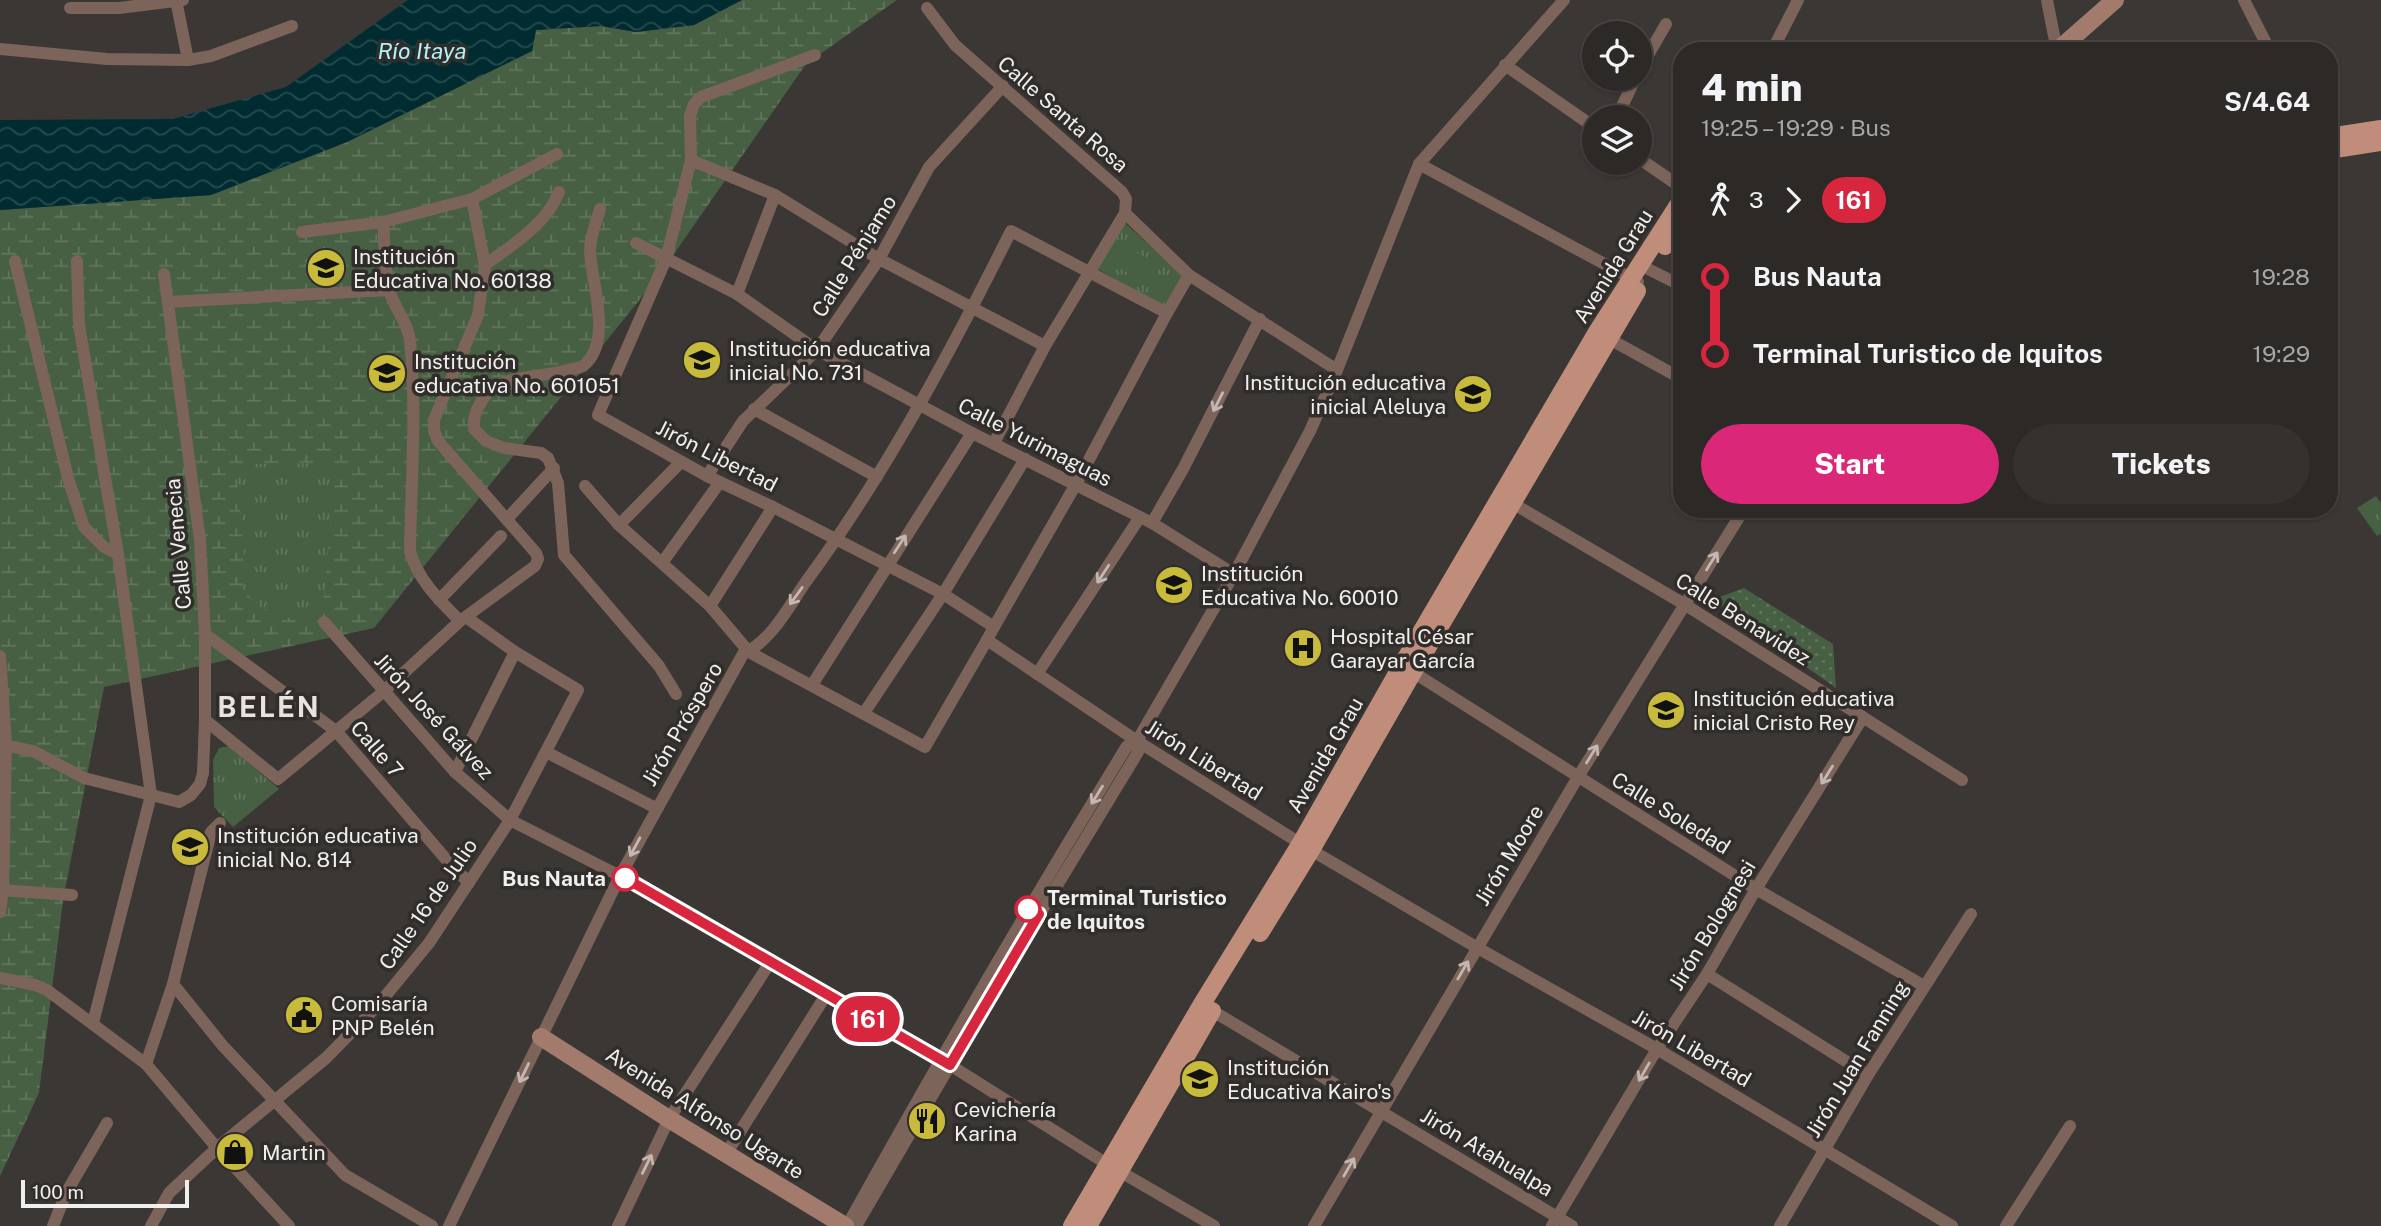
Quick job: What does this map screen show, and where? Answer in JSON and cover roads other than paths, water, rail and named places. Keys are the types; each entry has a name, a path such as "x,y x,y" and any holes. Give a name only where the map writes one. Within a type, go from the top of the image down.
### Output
{"main road":[{"path":"2067,42 2115,0"},
{"path":"2338,136 2381,129"},
{"path":"2338,149 2381,142"},
{"name":"Avenida Grau","path":"1072,1226 1114,1167 1306,847 1407,668 1673,215"},
{"path":"1641,274 1673,234"},
{"name":"Avenida Alfonso Ugarte","path":"541,1037 669,1119 846,1226"},
{"name":"Avenida Grau","path":"1088,1226 1114,1167"}],"street":[{"path":"846,1226 1034,911 1138,752 1137,741 1234,574 1310,431 1419,164 1564,0"},
{"path":"2047,0 2055,42"},
{"path":"2244,0 2265,42"},
{"path":"70,8 119,8 178,1 188,60"},
{"path":"1776,42 1795,1"},
{"name":"Calle Santa Rosa","path":"927,8 955,45 1122,192 1126,200 1125,213 1189,275 1337,370"},
{"path":"1652,48 1666,24"},
{"path":"0,49 107,59 188,60 211,56 292,26"},
{"path":"666,259 691,160 690,116 694,104 701,97 815,55"},
{"path":"1505,65 1582,119"},
{"name":"Calle Pénjamo","path":"707,476 743,421 817,350 878,259 929,167 1003,86"},
{"path":"302,232 383,222 472,199 557,154"},
{"path":"691,160 775,195 878,259 1045,346"},
{"path":"1419,164 1641,274 1673,283"},
{"path":"1652,167 1673,182"},
{"path":"485,265 533,229 553,207 559,192"},
{"path":"737,294 775,195"},
{"path":"205,720 278,779 383,692 463,619 535,566 538,559 507,519 438,441 433,431 434,420 478,315 485,265 472,199"},
{"path":"600,209 592,231 590,252 600,326 593,351 583,366 559,373 502,382 486,393 473,415 474,429 486,441 504,448 541,453 548,458 554,468 561,500 564,555 659,666 676,694"},
{"path":"994,443 1045,346 1125,213"},
{"path":"383,222 389,290 408,327 410,342 410,551 414,566 439,600 463,619 515,652 455,772"},
{"name":"Jirón Próspero","path":"449,1226 620,876 743,654 762,643 836,540 877,477 920,406 1012,231 1088,273"},
{"name":"Calle Yurimaguas","path":"636,243 737,294 817,350 972,433 1146,520 1234,574"},
{"name":"Jirón Libertad","path":"666,259 598,415 707,476 772,506 943,594 994,627"},
{"path":"15,261 68,478 84,527 104,547 118,554"},
{"path":"77,261 79,325 118,554 151,795 93,1023"},
{"path":"1088,273 1167,313"},
{"name":"Calle Venecia","path":"151,795 179,802 200,784 203,774 205,720 205,634 200,540 164,274"},
{"path":"585,486 619,525 710,606 749,652 925,747 1076,484 1189,275"},
{"path":"168,302 389,290"},
{"path":"1037,674 1183,469 1260,319"},
{"path":"1603,335 1673,374"},
{"path":"754,409 877,477"},
{"path":"812,685 972,433"},
{"path":"864,713 943,594 1025,459"},
{"path":"619,525 681,462"},
{"path":"507,519 554,468"},
{"path":"662,563 720,482"},
{"name":"Calle Benavidez","path":"1506,500 1684,604 1962,780"},
{"path":"710,606 772,506"},
{"name":"Jirón Moore","path":"1314,1226 1476,947 1738,518"},
{"path":"439,600 501,536"},
{"name":"Jirón José Gálvez","path":"324,622 455,772 510,820 620,876 771,961 945,1062 1214,1226"},
{"name":"Calle 7","path":"205,634 336,730 469,883"},
{"name":"Jirón Libertad","path":"987,640 1137,741 1306,847 1657,1049 1952,1226"},
{"name":"Calle 16 de Julio","path":"151,1226 169,1193 217,1148 326,1058 378,1005 429,943 510,820 578,690 515,652"},
{"path":"0,656 3,744 0,912"},
{"name":"Calle Soledad","path":"1407,668 1756,889 1924,986"},
{"name":"Jirón Bolognesi","path":"1555,1222 1657,1049 1707,974 1756,889 1863,717"},
{"path":"3,744 33,751 84,778 151,795"},
{"path":"546,752 656,808"},
{"path":"146,1064 173,984 211,832 220,823"},
{"path":"1,890 72,895"},
{"name":"Jirón Juan Fanning","path":"1780,1226 1868,1074 1970,914"},
{"path":"618,1226 669,1119 771,961"},
{"path":"1707,974 1868,1074"},
{"path":"0,978 47,990 146,1064 217,1148 289,1226"},
{"path":"173,984 223,1046 345,1175 432,1226"},
{"path":"726,1154 826,995"},
{"name":"Jirón Atahualpa","path":"1207,1008 1381,1111 1555,1222 1572,1226"},
{"path":"856,1226 945,1062"},
{"path":"53,1226 66,1193 107,1123"},
{"path":"2006,1226 2070,1126"}],"water":[{"name":"Río Itaya","path":"408,0 742,0 694,25 636,32 601,26 536,30 532,51 347,142 211,195 0,210 0,120 173,119 286,87"}],"place":[{"name":"Institución Educativa No. 60138","path":"326,268"},
{"name":"Institución educativa inicial No. 731","path":"702,360"},
{"name":"Institución educativa No. 601051","path":"387,373"},
{"name":"Institución educativa inicial Aleluya","path":"1473,394"},
{"name":"Institución Educativa No. 60010","path":"1174,585"},
{"name":"Hospital César Garayar García","path":"1303,648"},
{"name":"Institución educativa inicial Cristo Rey","path":"1666,710"},
{"name":"Institución educativa inicial No. 814","path":"190,847"},
{"name":"Bus Nauta","path":"625,878"},
{"name":"Terminal Turistico de Iquitos","path":"1028,909"},
{"name":"Comisaría PNP Belén","path":"304,1015"},
{"name":"Institución Educativa Kairo's","path":"1200,1079"},
{"name":"Cevichería Karina","path":"927,1121"},
{"name":"Martin","path":"235,1152"}],"district":[{"name":"BELÉN","path":"269,706"}]}
